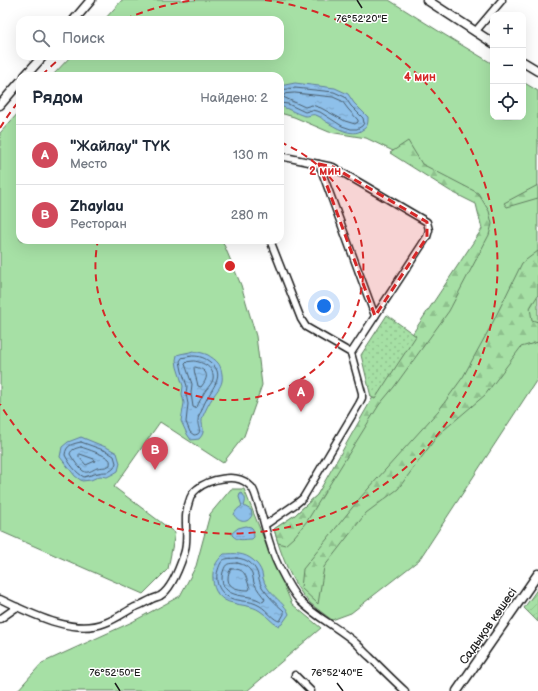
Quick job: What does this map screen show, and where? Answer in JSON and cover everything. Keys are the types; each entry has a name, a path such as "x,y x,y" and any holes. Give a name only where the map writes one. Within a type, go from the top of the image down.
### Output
{"street":[{"path":"77,16 91,0"},
{"path":"426,0 490,41"},
{"path":"475,32 502,0"},
{"path":"28,72 39,60"},
{"path":"526,64 538,71"},
{"path":"0,105 16,87"},
{"path":"284,157 333,167 427,222 429,230 427,237 351,353"},
{"path":"319,164 375,316"},
{"path":"265,525 303,498 362,398 351,353 306,327 301,319 272,244"},
{"path":"0,599 65,625 87,627 105,624 160,596 172,583 185,552 186,510 195,490 204,484 218,479 241,480 248,483 253,488 277,564 300,601 357,644 405,691"},
{"name":"Садықов көшесі","path":"457,691 538,574"},
{"path":"0,619 17,607"},
{"path":"295,675 311,691"}],"highlighted area":[{"path":"319,164 333,167 427,222 427,237 375,316"}],"green space":[{"path":"122,0 389,0 490,62 490,120 526,120 526,84 538,91 538,378 419,560 351,613 332,620 310,603 298,588 283,558 274,529 295,515 317,495 486,225 476,200 416,162 366,138 329,132 284,114 284,72 56,72 67,60 284,60 284,16 108,16"},
{"path":"16,115 16,244 224,244 241,285 256,336 262,385 244,436 223,463 160,422 114,487 175,533 168,569 143,594 0,531 0,133"},
{"path":"408,141 422,164 478,193 489,211 492,224 489,235 449,311 394,387 379,405 307,521 294,537 285,545 278,543 274,529 295,515 317,495 389,369 482,229 476,204 450,191 390,153"},
{"path":"538,185 538,198 507,207 504,203"},
{"path":"538,251 538,295 530,308 532,320 538,322 538,342 521,347 485,395 438,435 398,489 366,513 324,567 318,604 301,588 303,569 360,498 439,410 463,377 492,324 522,263"},
{"path":"387,315 416,336 375,399 371,397 361,355"},
{"path":"231,489 244,489 292,604 321,628 247,691 17,691 42,663 132,622 180,596 196,566 210,514"},
{"path":"538,588 538,622 524,608"}],"water":[{"path":"295,83 335,88 348,94 354,103 368,117 367,126 358,132 353,133 344,131 324,121 316,115 304,116 284,108 284,85"},
{"path":"193,351 206,354 216,361 221,369 222,379 221,385 203,416 202,436 199,439 191,440 181,421 184,403 182,394 183,386 176,360 177,355"},
{"path":"81,437 117,453 120,463 118,471 107,477 100,476 91,480 82,481 75,476 60,457 62,447 68,442"},
{"path":"242,493 245,499 244,506 251,510 252,515 246,521 238,520 234,515 235,512 242,506 239,497"},
{"path":"246,526 253,529 254,537 252,539 239,539 232,535 232,533 238,528"},
{"path":"224,554 243,555 250,558 261,569 266,586 289,614 282,624 279,626 274,623 257,609 229,602 218,595 214,588 213,572 217,562"}],"place":[{"name":"\"Жайлау\" ТҮК","path":"301,412"},
{"name":"Zhaylau","path":"155,470"}]}
